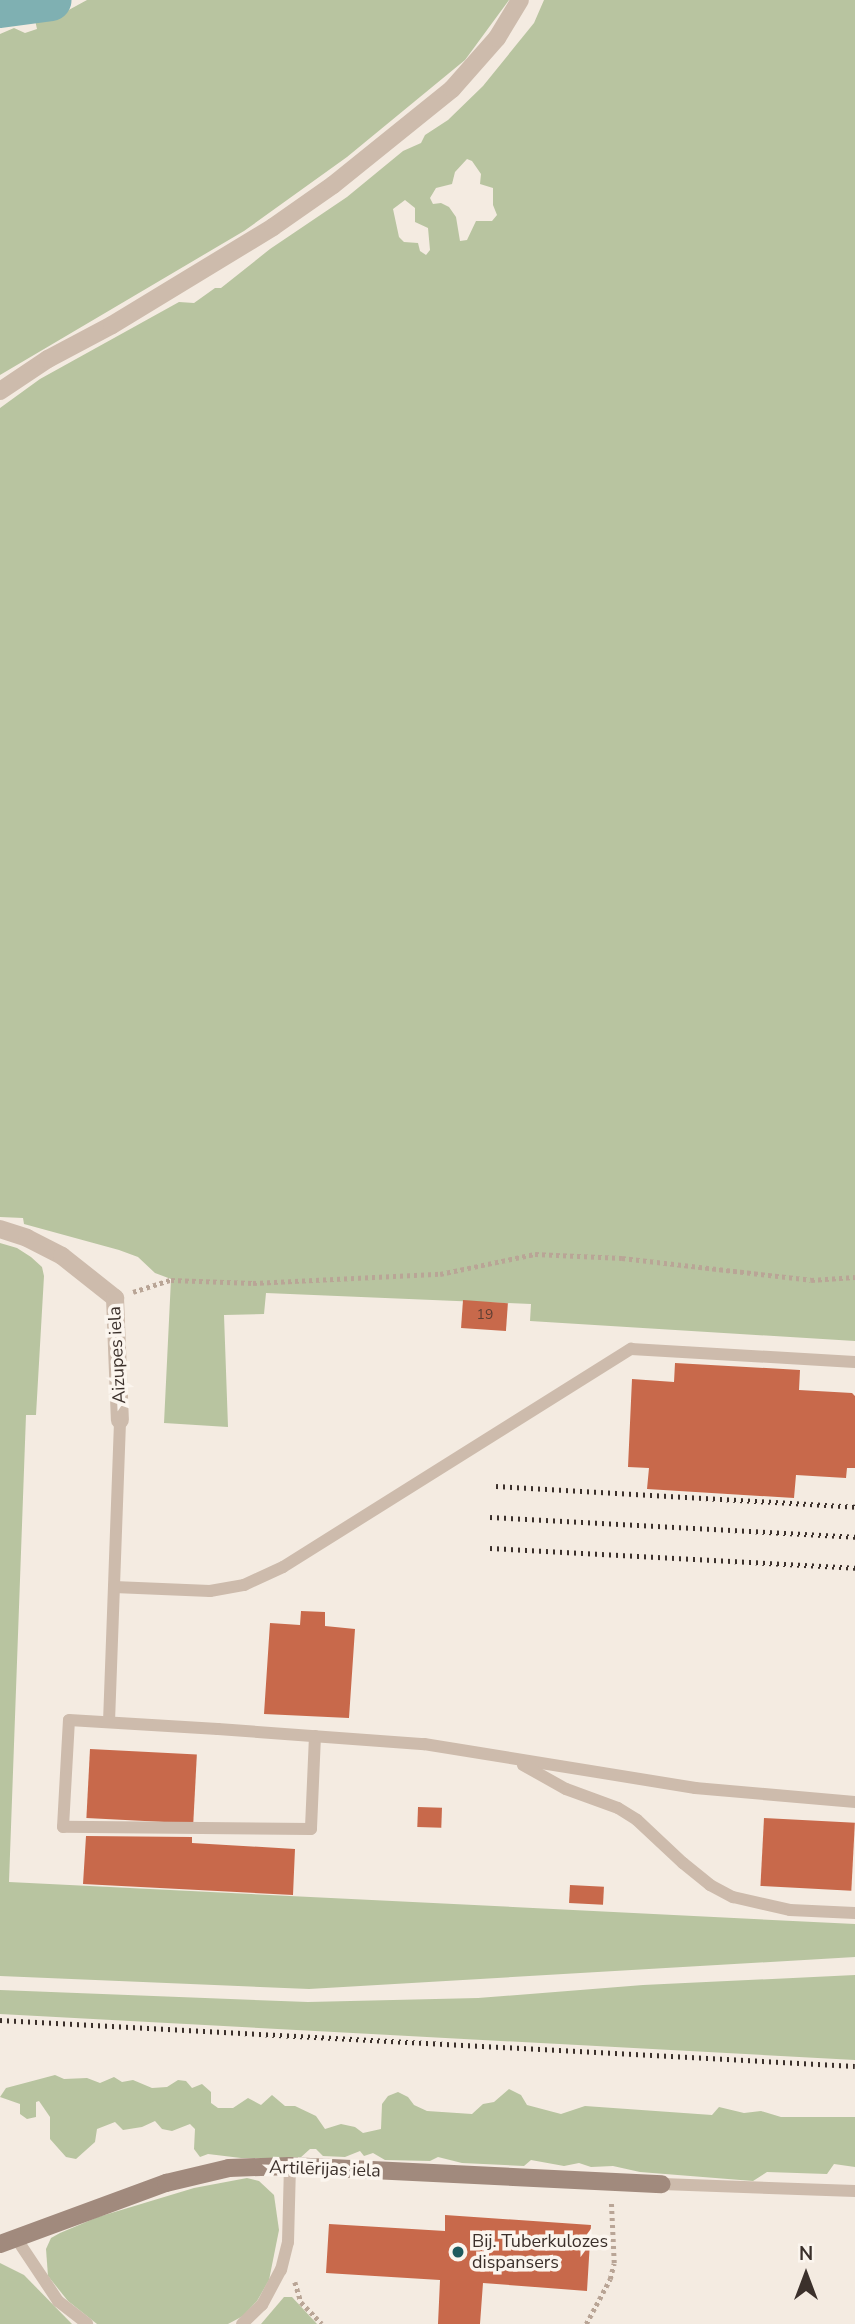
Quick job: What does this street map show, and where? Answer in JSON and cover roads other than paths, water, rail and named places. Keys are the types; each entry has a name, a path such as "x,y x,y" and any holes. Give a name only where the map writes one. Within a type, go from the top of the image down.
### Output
{"street":[{"path":"0,391 48,359 112,325 273,227 333,184 452,89 497,38 520,0"},
{"name":"Aizupes iela","path":"0,1229 27,1238 62,1256 115,1298 120,1420"},
{"name":"Artilērijas iela","path":"8,2241 197,2174 229,2168 290,2166 662,2184"}],"lane":[{"path":"114,1587 210,1591 244,1585 283,1567 631,1349 855,1363"},
{"path":"109,1722 120,1420"},
{"path":"315,1736 311,1829 63,1827 69,1720 109,1722 315,1736 424,1744 695,1788 855,1802"},
{"path":"513,1759 566,1790 618,1808 637,1820 710,1885 733,1897 758,1905 790,1910 855,1913"},
{"path":"242,2324 262,2305 281,2270 290,2219 290,2166"},
{"path":"662,2184 855,2192"},
{"path":"8,2241 58,2301 87,2324"}],"waterway":[{"path":"0,7 51,0"}],"railway":[{"path":"496,1486 855,1507"},
{"path":"490,1517 855,1537"},
{"path":"490,1548 855,1568"},
{"path":"0,2020 855,2066"}],"place":[{"name":"Bij. Tuberkulozes dispansers","path":"458,2252"}]}
